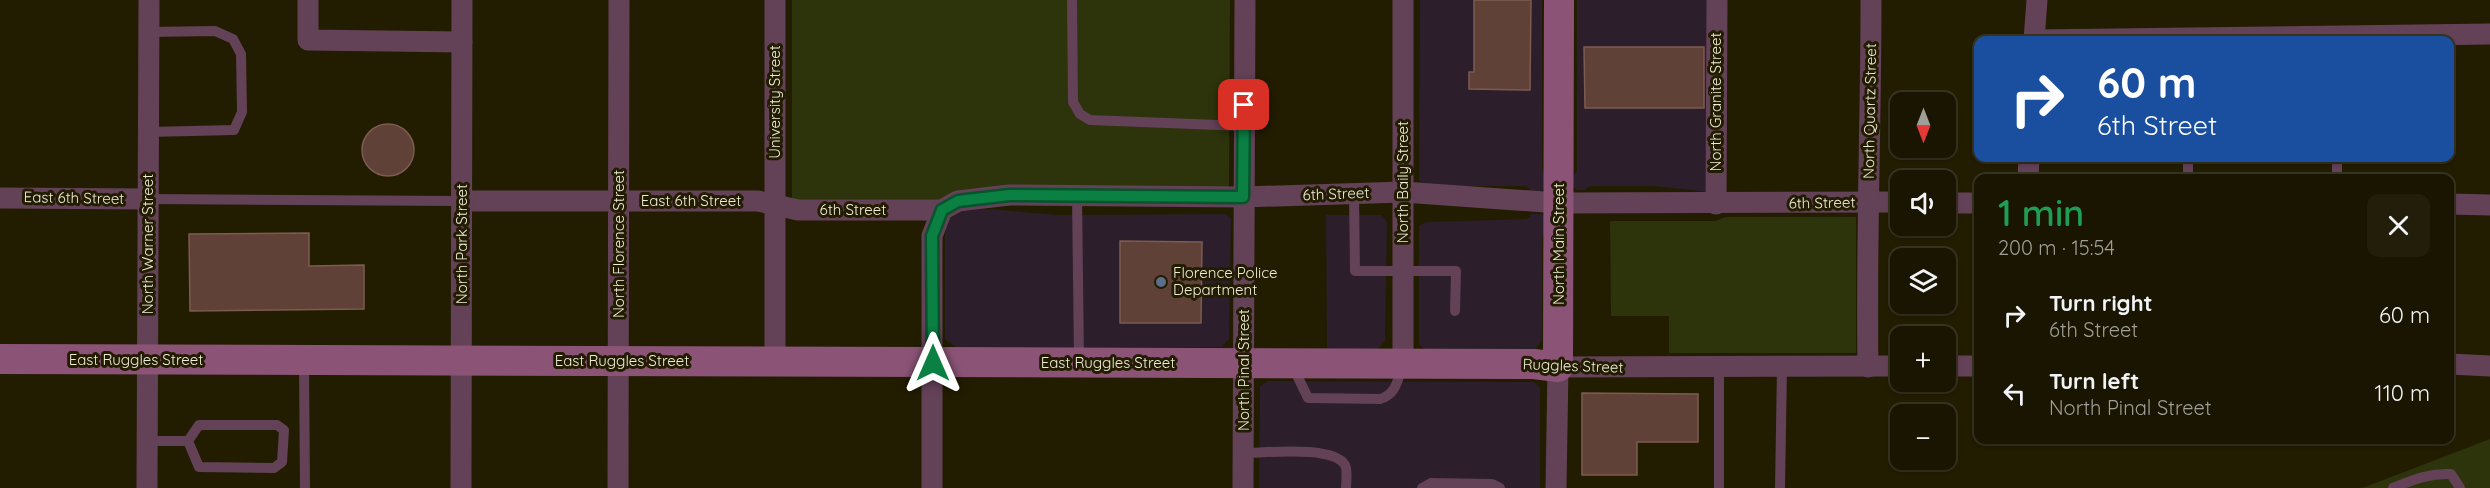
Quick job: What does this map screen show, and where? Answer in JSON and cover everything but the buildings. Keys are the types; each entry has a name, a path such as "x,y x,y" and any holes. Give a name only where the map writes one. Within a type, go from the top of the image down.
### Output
{"street":[{"name":"North Warner Street","path":"147,488 149,0"},
{"path":"308,0 308,40 462,42"},
{"name":"North Park Street","path":"461,488 462,0"},
{"name":"North Florence Street","path":"618,488 620,0"},
{"name":"University Street","path":"775,0 776,362"},
{"name":"North Pinal Street","path":"1243,488 1245,0"},
{"name":"North Baily Street","path":"1402,365 1403,0"},
{"name":"North Main Street","path":"1556,488 1559,0"},
{"name":"North Granite Street","path":"1716,204 1717,0"},
{"name":"North Quartz Street","path":"1868,367 1872,0"},
{"path":"2034,36 2037,0"},
{"path":"2427,36 2490,34"},
{"name":"6th Street","path":"775,205 798,210 942,210 958,201 1009,195 1243,197 1403,192 1559,203 1890,202"},
{"name":"East 6th Street","path":"0,198 148,199"},
{"name":"East 6th Street","path":"462,201 758,201 775,205"},
{"path":"1956,203 1974,203"},
{"path":"2454,204 2490,205"},
{"path":"932,488 932,236 942,210"},
{"name":"East Ruggles Street","path":"0,360 1245,363"},
{"name":"Ruggles Street","path":"1245,363 1534,364 1558,367 1719,368 1890,366"},
{"path":"2454,364 2490,366"},
{"path":"1956,366 1974,366"}],"lane":[{"path":"1072,0 1073,102 1080,114 1090,120 1244,126"},
{"path":"148,132 234,130 242,112 241,54 233,39 214,31 149,32"},
{"path":"1354,194 1355,271 1456,271 1455,310"},
{"path":"1077,196 1079,363"},
{"path":"148,199 462,201"},
{"path":"304,360 305,488"},
{"path":"1780,488 1782,367"},
{"path":"1719,368 1719,488"},
{"path":"199,425 277,425 284,430 282,462 274,468 200,467 188,441 199,425"},
{"path":"147,441 188,441"},
{"path":"1243,453 1325,453 1340,459 1347,467 1346,488"},
{"path":"2393,488 2424,475 2442,474 2451,474 2460,488"},
{"path":"1422,488 1431,483 1492,484 1500,488"}],"shaded area":[{"path":"1420,0 1542,0 1542,171 1547,176 1546,186 1541,191 1532,191 1526,186 1426,186 1419,180"},
{"path":"1577,0 1711,0 1709,192 1653,186 1590,186 1585,190 1577,190 1572,186 1572,177 1577,171"},
{"path":"990,209 1057,215 1226,214 1231,218 1229,339 1222,347 956,347 945,339 945,234 948,220 960,211"},
{"path":"1532,214 1542,214 1547,218 1546,230 1542,237 1542,340 1535,350 1424,349 1419,344 1419,226 1426,222 1527,219"},
{"path":"1326,215 1382,215 1387,222 1385,341 1378,349 1327,349"},
{"path":"1268,381 1534,382 1540,388 1540,488 1259,488 1260,386"}],"green space":[{"path":"792,0 1230,0 1229,185 1223,193 792,204"},
{"path":"1726,217 1856,217 1856,353 1669,353 1669,316 1611,316 1610,221 1715,221"},
{"path":"2490,439 2490,488 2359,488 2365,487"}],"place":[{"name":"Florence Police Department","path":"1161,282"}],"route":[{"path":"933,363 932,236 942,210 958,201 1009,195 1243,197 1244,105"}]}
